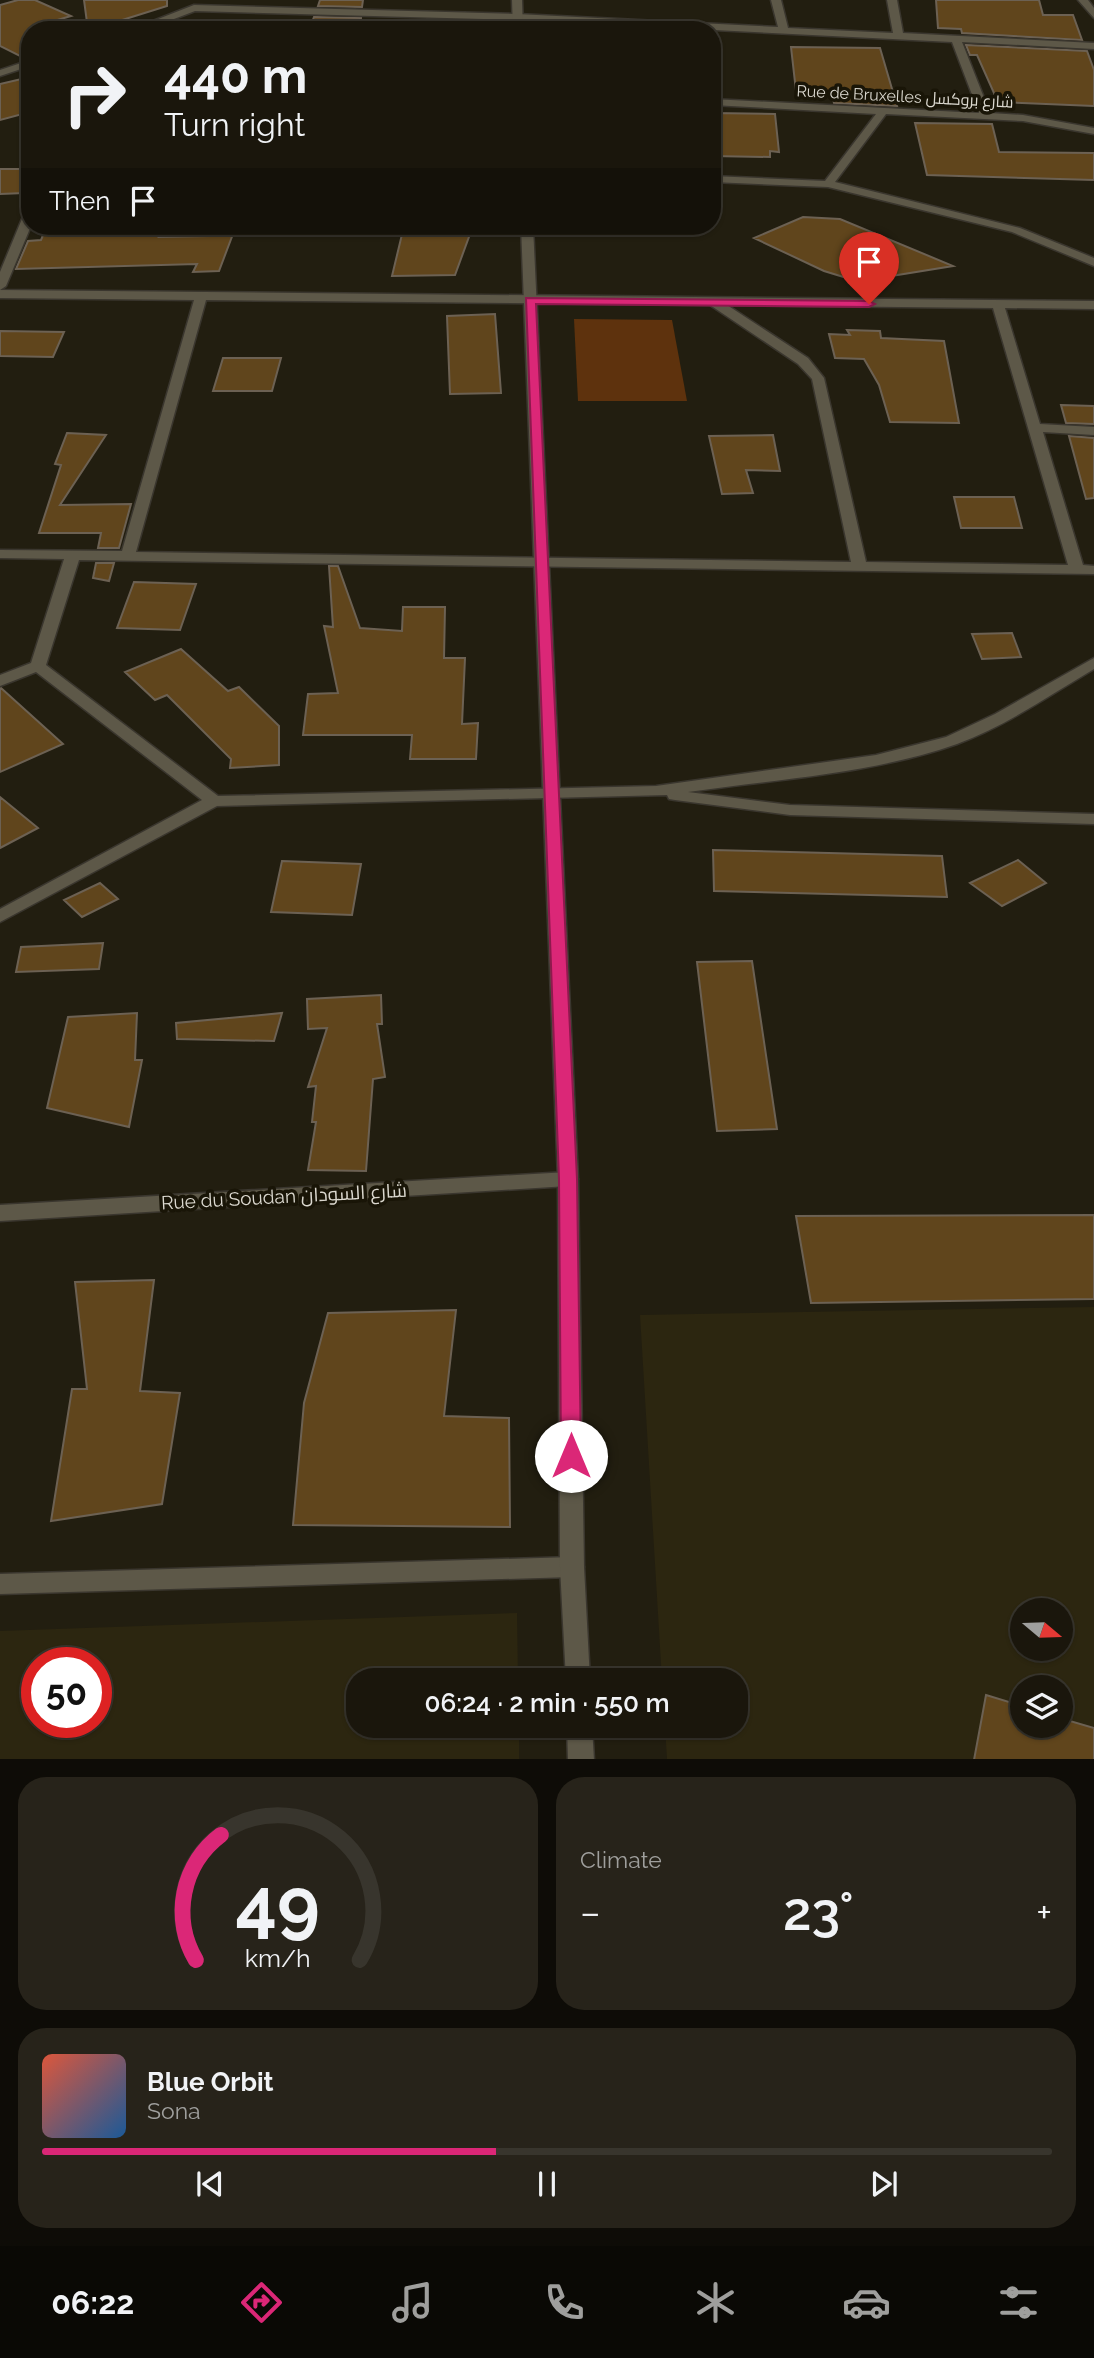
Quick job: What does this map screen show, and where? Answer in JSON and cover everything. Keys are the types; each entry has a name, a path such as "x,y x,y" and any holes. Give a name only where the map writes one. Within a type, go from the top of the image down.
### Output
{"street":[{"path":"517,0 517,21"},
{"path":"776,0 784,30"},
{"path":"892,0 899,36"},
{"path":"1083,0 1094,15"},
{"path":"160,21 195,4 599,21"},
{"path":"721,27 1094,46"},
{"path":"956,39 986,116"},
{"path":"11,60 21,63"},
{"path":"0,73 21,66"},
{"name":"Rue de Bruxelles شارع بروكسل","path":"721,102 986,116 1052,122 1094,131"},
{"path":"828,184 883,111"},
{"path":"721,179 828,184 1016,229 1094,262"},
{"path":"0,286 21,235"},
{"path":"527,235 568,1179 572,1567 577,1668"},
{"path":"0,294 1094,305"},
{"path":"128,556 201,296"},
{"path":"714,302 803,360 818,378 859,565"},
{"path":"998,305 1077,570"},
{"path":"1035,428 1094,430"},
{"path":"0,554 1094,570"},
{"path":"38,666 74,555"},
{"path":"0,916 214,801 656,792 877,760 952,740 1001,717 1094,663"},
{"path":"0,681 38,666"},
{"path":"38,666 214,801"},
{"path":"656,792 790,810 1094,819"},
{"name":"Rue du Soudan شارع السودان","path":"0,1213 568,1179"},
{"path":"0,1584 572,1567"},
{"path":"580,1738 581,1759"}],"shaded area":[{"path":"574,319 672,320 687,401 578,401"},
{"path":"1094,1307 1094,1759 667,1759 666,1738 748,1738 748,1668 661,1668 640,1315"},
{"path":"517,1613 518,1668 346,1668 346,1738 519,1738 519,1759 0,1759 0,1631"}],"building":[{"path":"18,0 35,0 71,16 54,21 21,21 21,56 0,46 0,5"},
{"path":"84,0 167,0 167,6 119,21 87,21"},
{"path":"320,0 363,0 362,7 318,6"},
{"path":"936,0 1039,0 1043,15 1073,15 1082,40 962,33 961,29 938,28"},
{"path":"314,17 361,18 361,21 312,21"},
{"path":"966,45 1087,51 1094,70 1094,106 998,102 977,55 970,55"},
{"path":"791,47 880,48 897,106 834,103 831,91 796,91"},
{"path":"21,79 21,114 0,120 0,84"},
{"path":"721,113 775,114 779,152 770,151 770,157 721,156"},
{"path":"915,123 992,124 999,152 1094,153 1094,180 927,175"},
{"path":"0,169 21,169 21,193 0,194"},
{"path":"803,217 840,219 953,266 873,279 850,279 824,271 754,238"},
{"path":"43,235 233,235 219,271 193,272 197,264 16,269 28,241 41,240"},
{"path":"402,235 470,235 455,275 392,276"},
{"path":"495,314 501,393 450,394 447,316"},
{"path":"847,330 880,331 881,338 944,341 959,423 890,422 879,385 864,359 835,358 829,334 850,335"},
{"path":"0,331 64,332 53,357 0,356"},
{"path":"223,358 281,358 272,391 213,391"},
{"path":"1061,405 1094,406 1094,424 1066,423"},
{"path":"67,433 106,435 60,505 131,504 119,548 98,548 101,533 39,533 61,465 55,464"},
{"path":"773,435 780,471 746,470 753,493 722,494 709,436"},
{"path":"1069,436 1094,438 1094,498 1086,499"},
{"path":"954,497 1014,497 1022,528 961,528"},
{"path":"96,563 114,563 109,581 93,578"},
{"path":"329,566 338,566 360,628 402,631 403,607 445,607 444,658 465,658 462,724 478,723 476,759 410,759 412,735 303,735 308,694 338,693 324,626 333,627"},
{"path":"134,582 196,584 180,630 117,628"},
{"path":"1012,633 1021,657 982,659 972,634"},
{"path":"181,649 228,691 239,687 279,726 279,765 230,768 231,759 167,695 155,700 125,672"},
{"path":"1,688 63,744 0,772"},
{"path":"0,797 38,828 0,848"},
{"path":"713,850 942,856 947,897 714,891"},
{"path":"1018,860 1046,883 1002,906 970,883"},
{"path":"282,861 361,864 352,915 271,912"},
{"path":"100,883 118,899 82,917 64,900"},
{"path":"103,943 99,969 16,972 21,947"},
{"path":"752,961 777,1129 717,1131 697,962"},
{"path":"381,995 382,1024 377,1024 385,1077 373,1079 366,1171 308,1170 316,1122 312,1122 316,1086 308,1087 327,1028 308,1029 307,999"},
{"path":"137,1013 135,1060 142,1060 129,1127 47,1108 68,1017"},
{"path":"282,1013 274,1041 177,1039 176,1023"},
{"path":"1094,1215 1094,1299 811,1303 796,1216"},
{"path":"154,1280 140,1391 180,1393 162,1504 51,1521 72,1389 87,1389 75,1282"},
{"path":"456,1310 444,1416 509,1418 510,1527 293,1525 304,1403 328,1313"},
{"path":"986,1695 1010,1702 1010,1738 1073,1738 1073,1722 1094,1728 1094,1759 974,1759"}],"route":[{"path":"571,1456 568,1179 530,300 869,304"}]}
